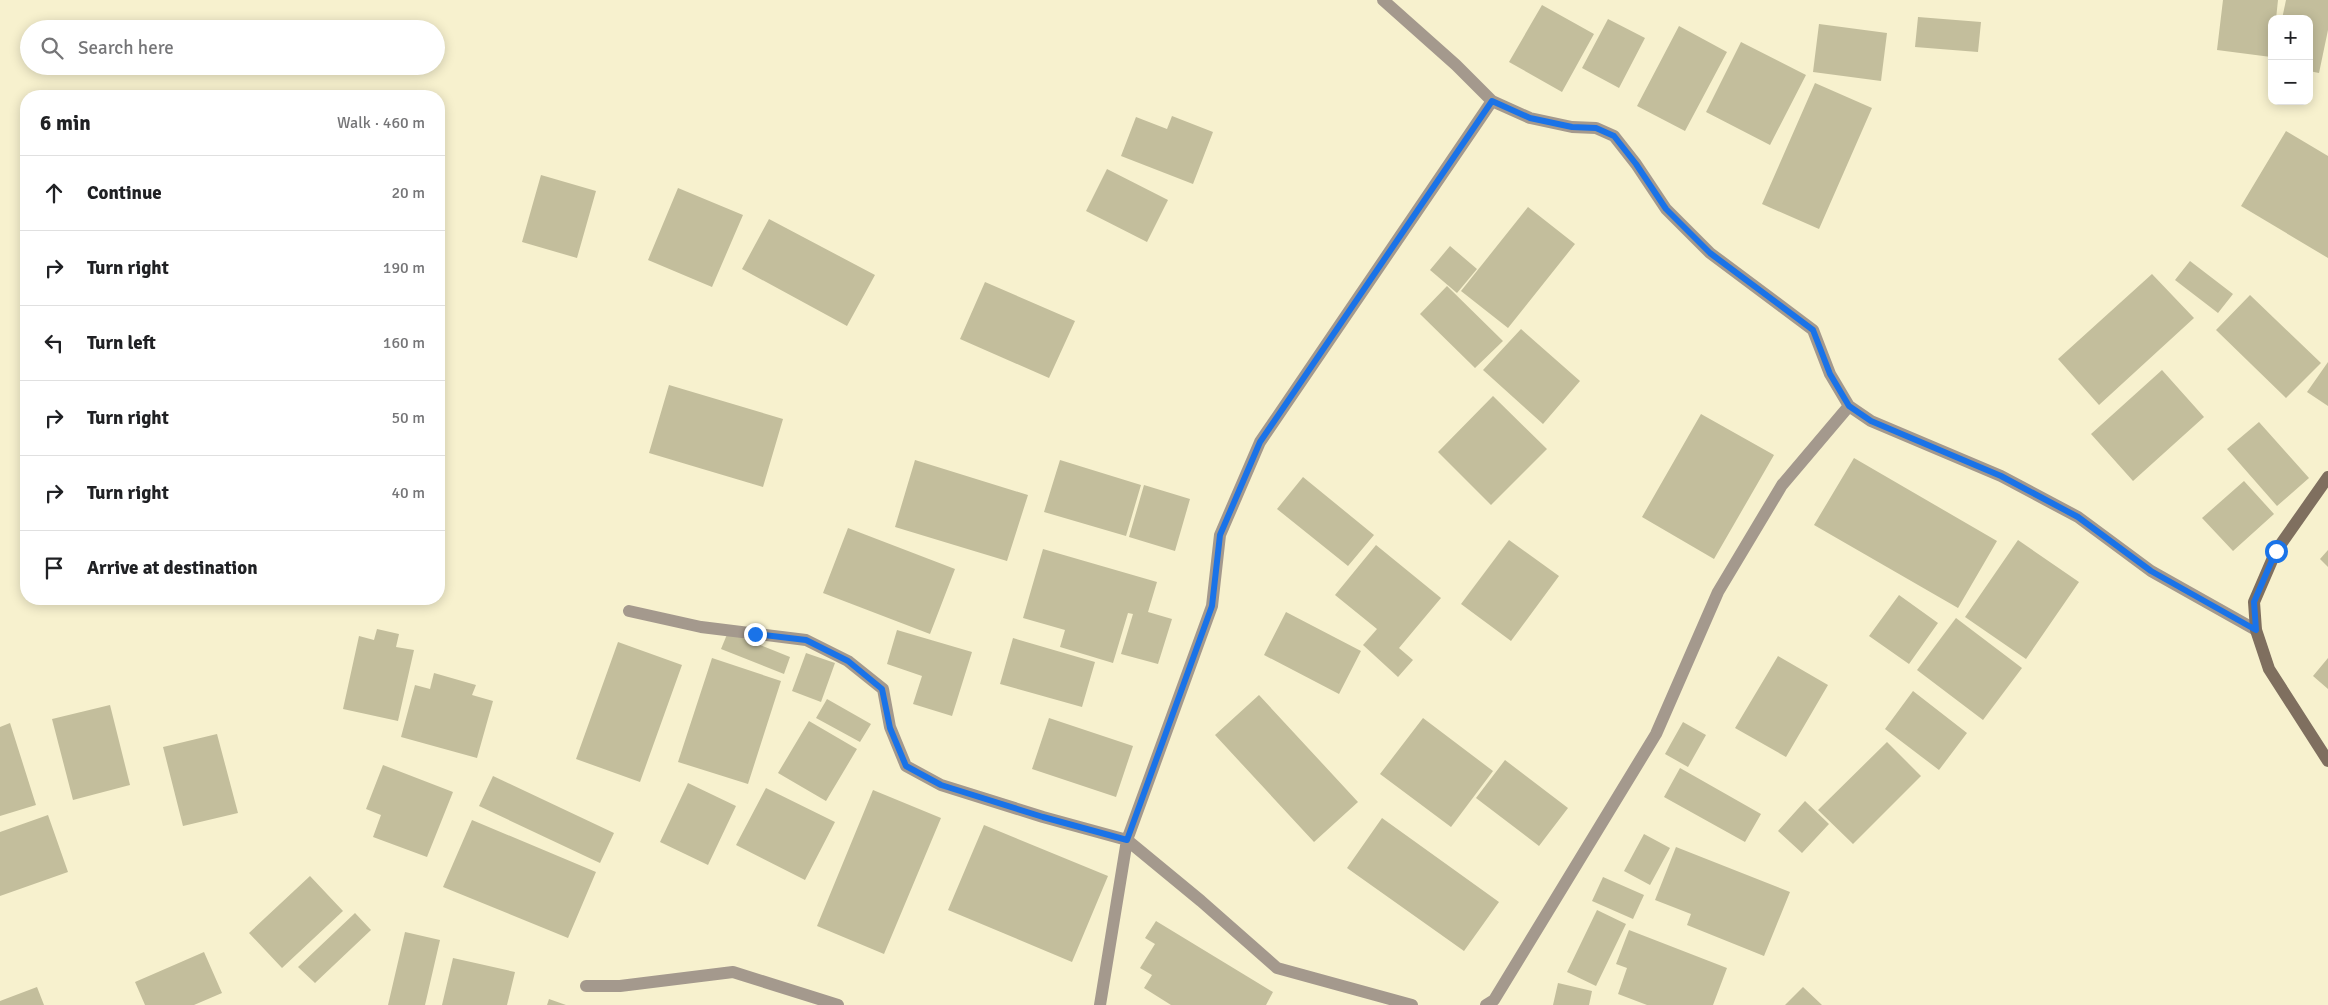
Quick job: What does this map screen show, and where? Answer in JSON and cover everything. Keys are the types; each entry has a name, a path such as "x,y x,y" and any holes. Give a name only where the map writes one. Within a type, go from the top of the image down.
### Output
{"street":[{"path":"1383,0 1456,65 1492,101 1530,118 1572,127 1596,128 1614,136 1636,164 1666,209 1710,253 1813,330 1830,374 1849,406 1871,421 2001,476 2078,517 2151,571 2256,630"},
{"path":"1100,1005 1127,840 1212,606 1220,535 1260,442 1492,101"},
{"path":"1486,1005 1494,1000 1541,926 1656,734 1718,592 1782,485 1849,406"},
{"path":"2328,477 2276,551 2254,602 2256,630 2269,668 2328,761"},
{"path":"629,611 701,627 806,640 848,661 882,689 890,728 906,766 941,785 1043,817 1127,840 1202,901 1277,968 1412,1005"},
{"path":"586,986 620,986 733,972 838,1005"}],"building":[{"path":"2223,0 2278,0 2276,15 2268,15 2268,57 2217,50"},
{"path":"2286,0 2328,0 2328,30 2319,73 2313,72 2313,15 2283,15"},
{"path":"1542,5 1594,34 1562,92 1509,62"},
{"path":"1918,17 1981,22 1978,52 1915,47"},
{"path":"1608,19 1645,38 1619,88 1582,68"},
{"path":"1819,24 1887,33 1881,81 1813,72"},
{"path":"1679,26 1727,52 1685,131 1637,106"},
{"path":"1741,42 1806,75 1770,145 1706,112"},
{"path":"1815,83 1872,108 1819,229 1762,204"},
{"path":"1172,116 1213,132 1193,184 1121,156 1136,117 1167,129"},
{"path":"2286,131 2328,156 2328,258 2241,206"},
{"path":"1107,169 1168,200 1147,242 1086,211"},
{"path":"541,175 596,191 577,258 522,242"},
{"path":"678,188 743,215 712,287 648,260"},
{"path":"1528,207 1575,244 1508,328 1461,291"},
{"path":"769,219 875,275 847,326 742,269"},
{"path":"1450,246 1477,269 1457,293 1430,270"},
{"path":"2190,261 2233,294 2218,313 2175,280"},
{"path":"2152,274 2194,318 2099,405 2058,359"},
{"path":"985,282 1075,321 1049,378 960,339"},
{"path":"1447,286 1503,341 1475,368 1420,314"},
{"path":"2250,295 2321,363 2286,398 2216,330"},
{"path":"1521,329 1580,381 1543,424 1483,370"},
{"path":"2328,362 2328,406 2307,392"},
{"path":"2162,370 2204,417 2133,481 2091,434"},
{"path":"669,385 783,419 763,487 649,453"},
{"path":"1493,396 1547,449 1491,505 1438,452"},
{"path":"1701,414 1774,455 1714,559 1642,517"},
{"path":"2259,422 2309,478 2277,506 2227,449"},
{"path":"1854,458 1997,541 1958,608 1814,525"},
{"path":"915,460 1028,495 1007,561 895,527"},
{"path":"1060,460 1141,485 1126,536 1044,512"},
{"path":"1303,477 1374,535 1348,566 1277,509"},
{"path":"2244,481 2274,514 2233,551 2202,518"},
{"path":"1144,485 1190,499 1175,551 1129,537"},
{"path":"848,528 955,569 930,634 823,593"},
{"path":"1509,540 1559,576 1511,641 1461,604"},
{"path":"2018,540 2079,582 2026,659 1965,617"},
{"path":"1376,545 1441,598 1399,648 1413,660 1398,677 1363,645 1377,629 1335,595"},
{"path":"1043,549 1157,582 1148,612 1172,619 1158,664 1121,654 1133,614 1128,613 1113,663 1060,647 1065,630 1023,618"},
{"path":"2328,550 2328,567 2320,559"},
{"path":"1899,595 1938,623 1909,664 1869,636"},
{"path":"1286,612 1361,651 1339,694 1264,655"},
{"path":"1956,618 2022,668 1983,720 1917,670"},
{"path":"377,629 399,634 396,647 414,650 398,721 343,709 359,636 374,640"},
{"path":"897,630 972,652 952,716 913,704 922,676 887,664"},
{"path":"728,632 790,657 784,674 721,649"},
{"path":"1013,638 1095,662 1082,707 1000,684"},
{"path":"618,642 682,665 640,782 576,759"},
{"path":"806,653 835,663 821,702 792,691"},
{"path":"1778,656 1828,685 1786,757 1735,728"},
{"path":"712,658 781,681 748,784 678,762"},
{"path":"2328,658 2328,689 2313,676"},
{"path":"434,673 476,685 472,695 493,701 477,758 401,737 415,685 430,689"},
{"path":"1913,691 1967,733 1939,770 1885,729"},
{"path":"1259,695 1358,802 1314,842 1215,735"},
{"path":"827,699 871,724 860,742 816,718"},
{"path":"110,705 130,785 73,800 52,719"},
{"path":"1049,718 1133,746 1116,797 1032,769"},
{"path":"1423,718 1493,771 1451,827 1380,774"},
{"path":"809,721 857,749 826,801 778,773"},
{"path":"1683,722 1706,735 1688,767 1665,754"},
{"path":"10,723 36,805 0,816 0,727"},
{"path":"217,734 238,813 183,826 163,747"},
{"path":"1887,742 1921,776 1853,844 1818,810"},
{"path":"1505,760 1568,808 1539,846 1476,798"},
{"path":"383,765 453,792 427,857 373,837 381,815 366,809"},
{"path":"1680,768 1761,814 1745,842 1664,797"},
{"path":"493,776 614,833 600,863 479,806"},
{"path":"688,783 736,806 708,865 660,842"},
{"path":"766,788 835,822 805,880 736,845"},
{"path":"873,790 941,818 884,954 817,926"},
{"path":"1805,801 1829,824 1802,853 1778,831"},
{"path":"48,815 68,872 0,896 0,832"},
{"path":"1382,818 1499,902 1464,951 1347,868"},
{"path":"472,820 596,872 568,938 443,887"},
{"path":"984,825 1108,876 1072,962 948,910"},
{"path":"1644,834 1670,848 1650,885 1624,871"},
{"path":"1676,847 1790,892 1764,956 1687,925 1691,914 1655,900"},
{"path":"310,876 343,911 282,968 249,933"},
{"path":"1603,877 1644,895 1633,919 1592,901"},
{"path":"1597,910 1626,924 1596,986 1567,972"},
{"path":"355,913 371,930 315,983 298,967"},
{"path":"1156,921 1273,992 1266,1005 1171,1005 1144,988 1152,975 1140,968 1155,944 1145,938"},
{"path":"1629,930 1727,968 1713,1005 1647,1005 1618,994 1627,968 1616,964"},
{"path":"405,932 440,940 425,1005 388,1005"},
{"path":"204,952 222,993 194,1005 145,1005 135,982"},
{"path":"453,958 515,972 507,1005 442,1005"},
{"path":"1558,983 1592,991 1589,1005 1553,1005"},
{"path":"37,987 44,1005 0,1005 0,1001"},
{"path":"1803,987 1822,1005 1785,1005"},
{"path":"549,999 566,1005 547,1005"}],"route":[{"path":"755,634 806,640 848,661 882,689 890,728 906,766 941,785 1043,817 1127,840 1212,606 1220,535 1260,442 1382,266 1492,101 1530,118 1572,127 1596,128 1614,136 1636,164 1666,209 1710,253 1813,330 1830,374 1849,406 1871,421 2001,476 2078,517 2151,571 2256,630 2254,602 2276,551"}]}
